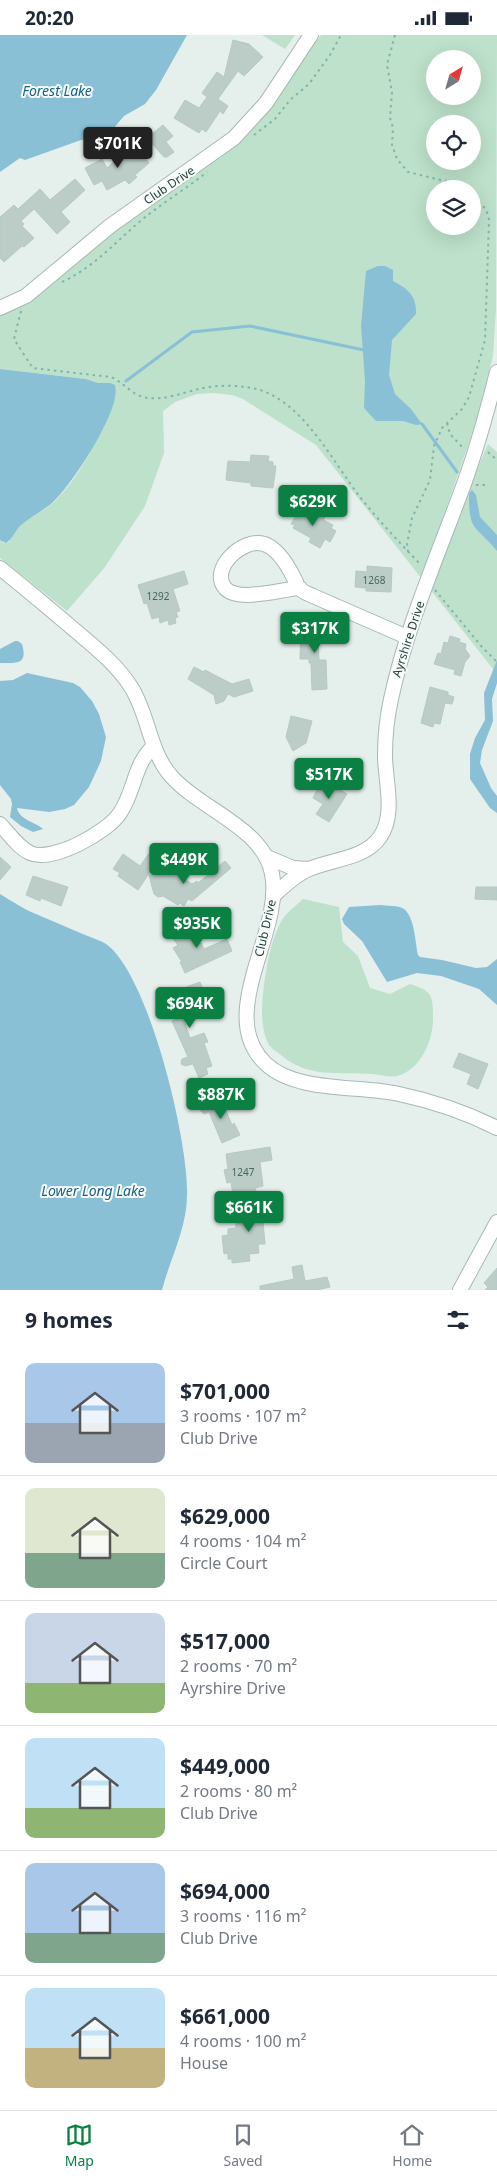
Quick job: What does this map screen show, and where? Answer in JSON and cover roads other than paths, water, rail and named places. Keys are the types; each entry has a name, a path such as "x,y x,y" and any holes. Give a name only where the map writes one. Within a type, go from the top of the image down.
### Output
{"street":[{"name":"Club Drive","path":"0,308 26,296 110,226 234,138 266,103 310,35"},
{"name":"Ayrshire Drive","path":"273,896 309,869 362,853 377,841 384,831 388,808 385,757 387,721 394,684 407,637 470,465 497,372"},
{"path":"300,588 236,595 224,587 220,578 227,561 239,549 245,545 258,543 268,545 300,588 313,596 407,637"},
{"name":"Club Drive","path":"0,568 99,651 120,673 132,689 140,705 162,763 178,784 245,832 267,857 273,876 273,896 247,1004 250,1037 257,1053 265,1063 278,1073 299,1081 398,1094 446,1108 497,1128"},
{"path":"0,824 23,849 37,855 63,850 88,839 105,829 119,815 128,799 142,761 154,746"},
{"name":"Ayrshire Drive","path":"267,857 293,868 309,869"},
{"path":"460,1290 497,1222"}],"water":[{"name":"Forest Lake","path":"0,35 187,35 156,90 145,104 124,116 112,130 100,137 81,140 25,160 20,158 0,172"},
{"path":"378,266 385,266 393,270 393,281 407,290 415,302 416,314 392,340 389,375 395,394 411,409 422,424 416,425 403,421 376,421 364,408 365,381 361,326 366,271"},
{"path":"0,369 86,379 115,385 115,396 104,427 72,479 54,501 20,526 6,543 0,540"},
{"path":"472,490 476,495 480,517 497,535 497,551 474,527 469,506 469,493"},
{"path":"15,641 22,644 22,659 16,663 0,663 0,649"},
{"path":"497,660 497,683 492,699 493,721 482,750 480,763 491,788 497,796 497,813 490,808 470,779 470,754 475,738 485,720 484,693"},
{"path":"27,673 73,683 80,687 92,701 99,714 106,737 101,761 89,787 74,805 49,812 17,808 24,818 43,829 33,832 21,826 10,817 11,799 0,785 0,681 13,680"},
{"name":"Lower Long Lake","path":"0,894 31,912 106,944 122,961 137,989 151,1023 174,1101 186,1171 187,1195 178,1243 162,1290 0,1290"},
{"path":"380,905 399,907 408,913 420,957 476,968 487,967 497,959 497,1005 479,989 441,976 417,973 387,982 362,941 344,924 342,919 349,907"}],"waterway":[{"path":"126,381 192,332 250,326 364,350"},
{"path":"422,424 457,472"}]}
